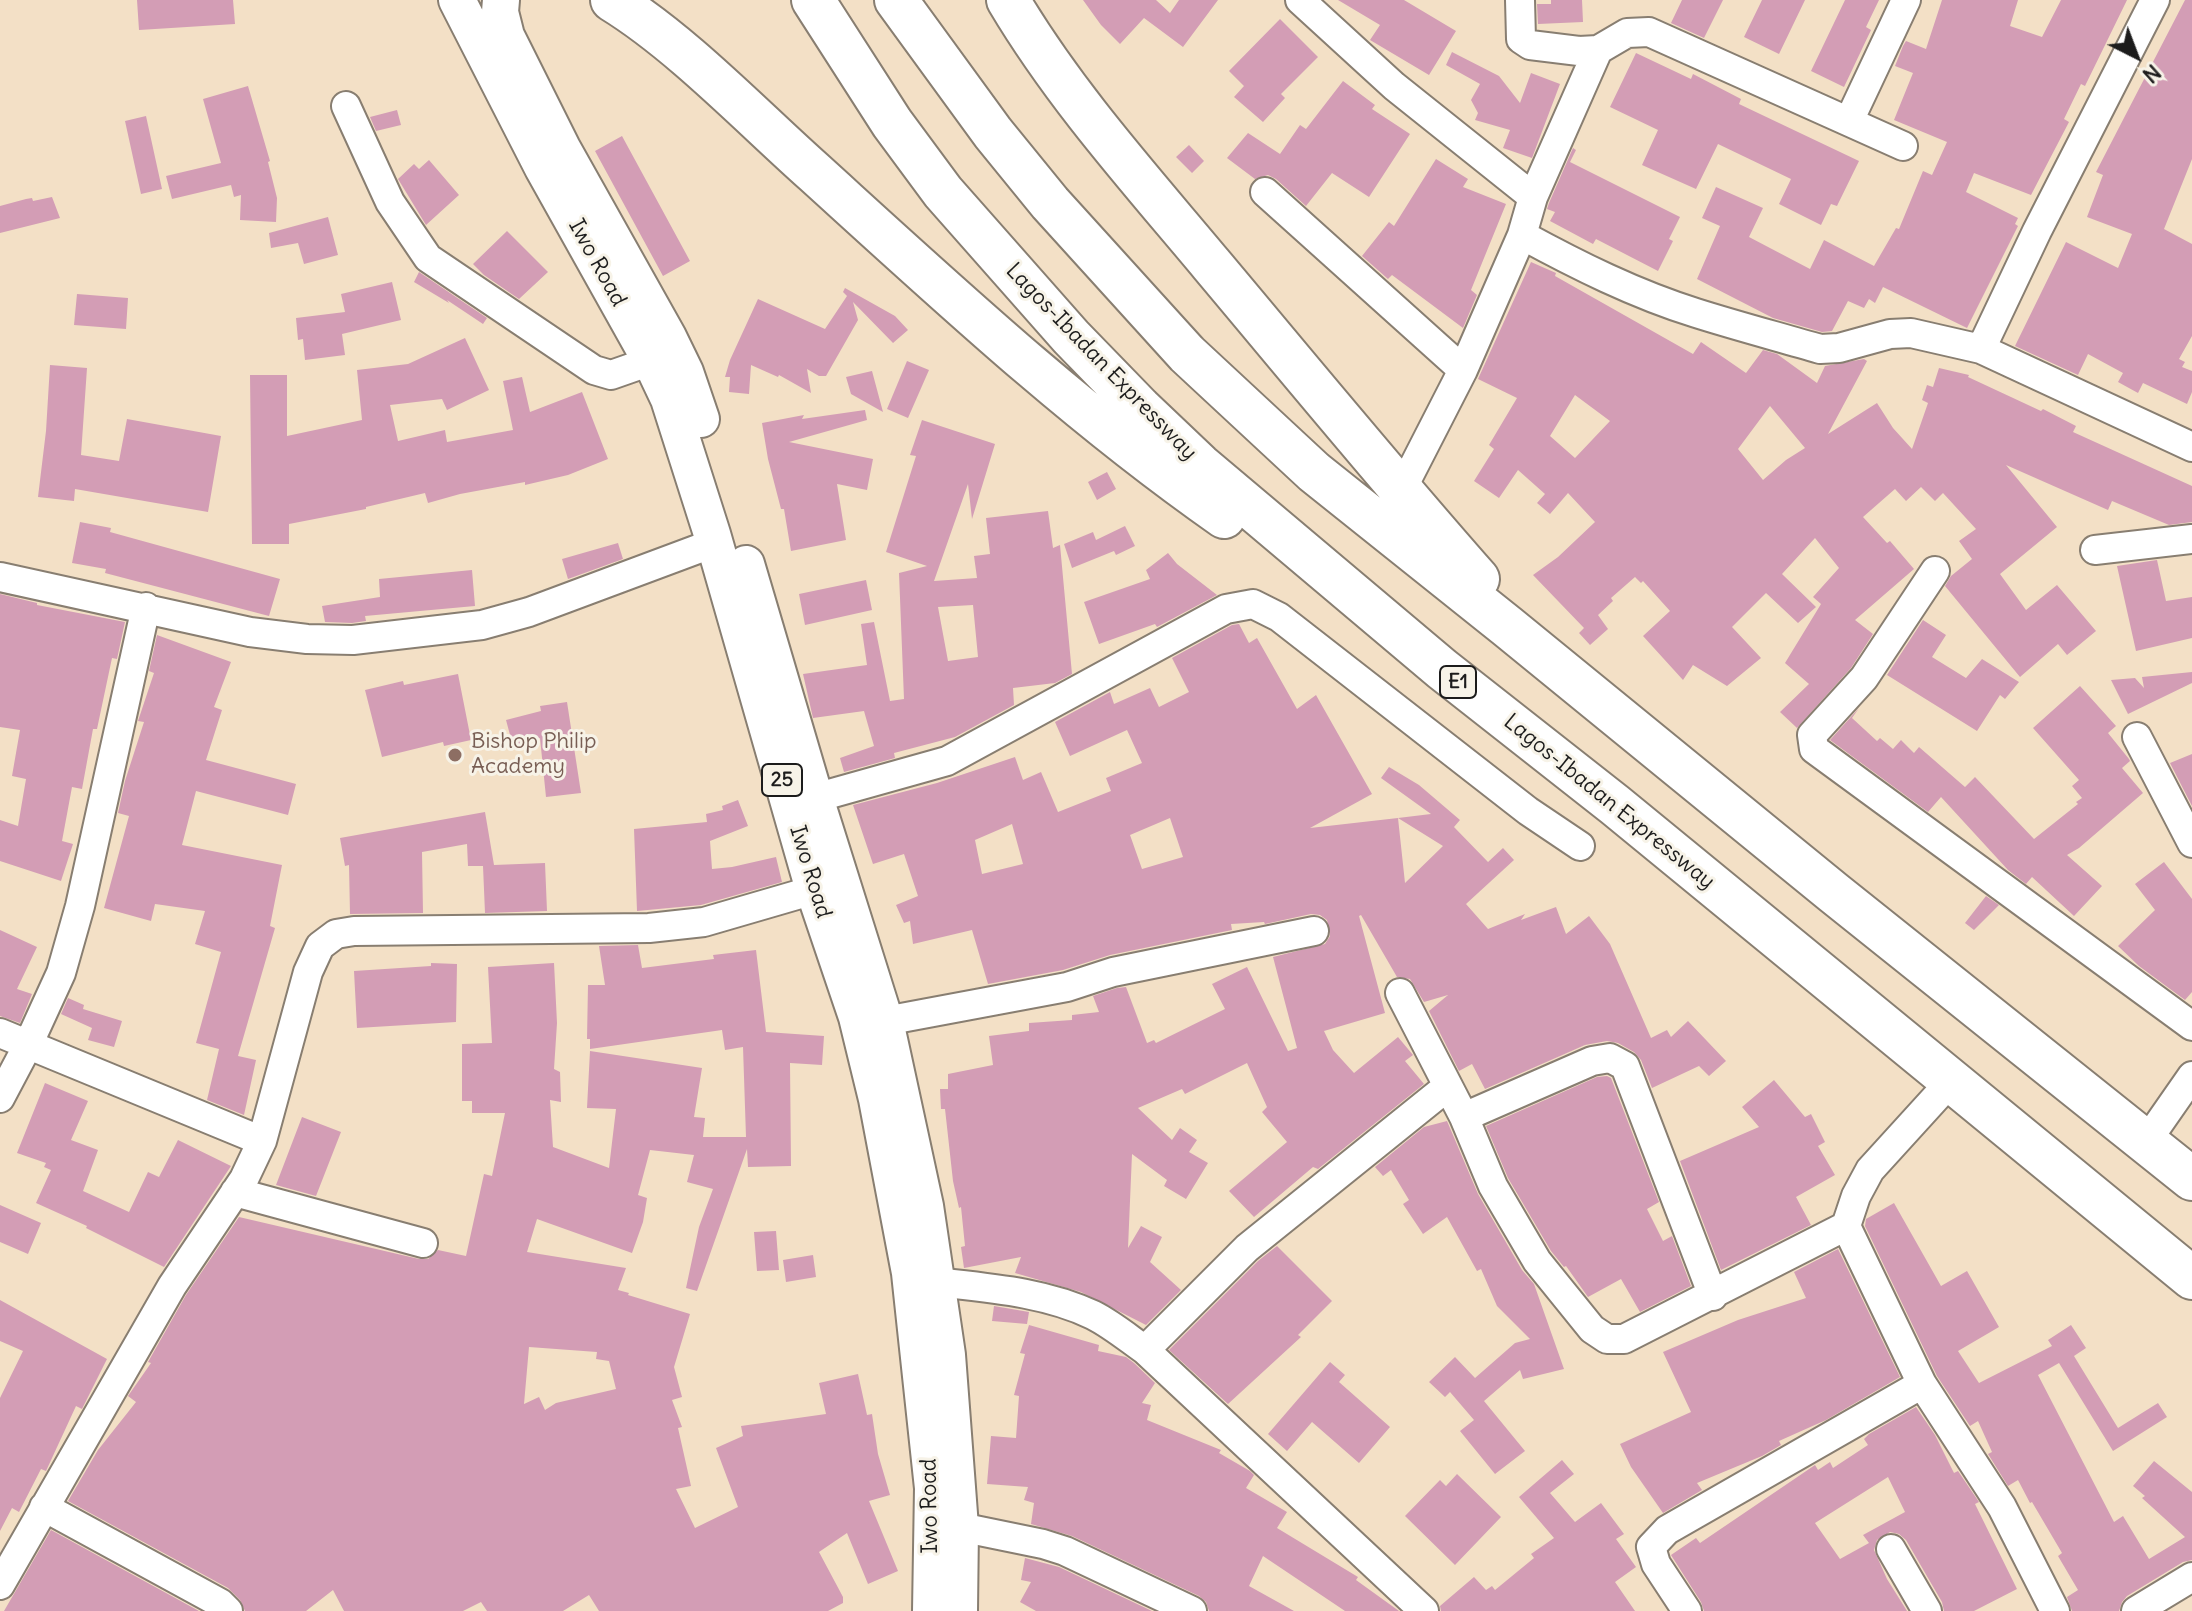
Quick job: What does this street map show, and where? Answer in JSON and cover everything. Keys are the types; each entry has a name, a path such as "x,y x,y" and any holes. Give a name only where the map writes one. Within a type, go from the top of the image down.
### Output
{"highway":[{"path":"612,0 687,58 958,302 1134,452 1442,669"},
{"name":"Lagos-Ibadan Expressway","path":"813,0 892,123 943,192 1071,337 1200,465 1442,669 1604,796 2192,1278"},
{"path":"896,0 974,108 1040,191 1187,354 1314,472 2192,1179"},
{"path":"1008,0 1033,41 1097,128 1478,579 1508,627"}],"main road":[{"name":"Iwo Road","path":"457,0 543,168 651,361 682,435 814,890 857,1017 877,1099 910,1273 933,1488 931,1611"},
{"name":"Iwo Road","path":"501,0 500,12 506,36 562,148 685,372 747,564 815,798 885,1021 925,1206 947,1355 960,1527 959,1611"}],"street":[{"path":"1300,0 1394,86 1533,197"},
{"path":"1520,0 1521,39 1530,45 1598,50 1627,33 1649,32 1903,146"},
{"path":"1849,121 1906,0"},
{"path":"1981,349 2037,231 2155,0"},
{"path":"1401,491 1463,370 1522,235 1533,197 1598,50"},
{"path":"346,106 390,202 428,258 594,370 611,375 651,361"},
{"path":"1265,192 1463,370"},
{"path":"1522,235 1575,264 1670,304 1820,349 1839,348 1890,334 1911,333 1981,349 2192,447"},
{"path":"2095,550 2192,539"},
{"path":"0,577 250,632 307,639 353,640 482,625 529,612 714,543"},
{"path":"1935,571 1864,678 1812,735 1814,749 2192,1026"},
{"path":"815,798 947,761 1226,609 1253,604 1279,617 1528,811 1580,846"},
{"path":"0,1098 61,973 80,906 146,607"},
{"path":"2137,737 2192,843"},
{"path":"0,1585 172,1286 235,1192 262,1141 308,972 320,946 336,934 354,931 649,928 704,922 814,890"},
{"path":"885,1021 1067,987 1113,972 1314,931"},
{"path":"1400,993 1464,1117 1493,1186 1532,1251 1592,1329 1607,1339 1624,1339 1846,1226 1856,1196 1870,1170 1951,1081"},
{"path":"0,1033 262,1141"},
{"path":"1464,1117 1592,1061 1610,1058 1625,1066 1713,1296"},
{"path":"2146,1142 2192,1076"},
{"path":"1145,1350 1247,1248 1447,1087"},
{"path":"235,1192 423,1243"},
{"path":"1846,1226 1922,1384 2002,1507 2055,1611"},
{"path":"936,1282 1000,1289 1049,1299 1094,1316 1145,1350 1424,1611"},
{"path":"1687,1611 1656,1564 1651,1547 1667,1530 1922,1384"},
{"path":"44,1507 220,1603 228,1611"},
{"path":"960,1527 1065,1551 1192,1611"},
{"path":"1891,1549 1927,1611"},
{"path":"2136,1611 2192,1577"}],"building":[{"path":"137,0 233,0 235,24 139,30"},
{"path":"1083,0 1156,0 1170,13 1179,0 1218,0 1183,47 1144,18 1120,44"},
{"path":"1338,0 1404,0 1456,31 1429,75 1370,40 1380,25"},
{"path":"1551,0 1582,0 1583,22 1538,24 1537,4 1551,4"},
{"path":"1682,0 1723,0 1704,38 1671,23"},
{"path":"1762,0 1805,0 1779,54 1744,37"},
{"path":"1845,0 1879,0 1866,27 1871,30 1844,87 1811,71"},
{"path":"1942,0 2018,0 2010,26 2042,37 2061,0 2127,0 2085,86 2081,84 2064,119 2069,122 2031,195 1974,173 1966,192 2018,218 2015,224 2018,226 1967,328 1883,287 1875,303 1869,299 1864,308 1848,301 1832,331 1822,332 1773,318 1697,279 1720,226 1702,218 1716,187 1763,208 1749,237 1810,269 1824,240 1874,266 1896,228 1899,229 1923,171 1932,175 1947,142 1894,120 1913,73 1895,66 1903,46 1906,41 1926,49"},
{"path":"2185,0 2192,0 2192,159 2164,229 2192,244 2192,336 2179,359 2185,362 2182,367 2192,371 2192,392 2187,404 2143,383 2138,393 2118,382 2123,373 2088,354 2078,375 2015,346 2066,242 2118,268 2132,234 2087,217 2103,175 2096,172"},
{"path":"1280,19 1318,57 1281,94 1285,98 1263,122 1234,97 1244,86 1229,71"},
{"path":"1452,52 1499,76 1520,103 1531,73 1560,84 1532,158 1503,148 1510,130 1475,120 1478,113 1471,100 1480,84 1446,65"},
{"path":"1636,53 1691,79 1693,74 1741,99 1739,104 1859,161 1837,206 1831,204 1821,225 1779,204 1791,179 1718,144 1696,189 1642,165 1658,130 1610,107"},
{"path":"1343,81 1375,105 1372,109 1410,134 1369,197 1332,173 1306,206 1276,179 1268,175 1255,179 1227,158 1248,133 1280,154 1300,125 1306,129"},
{"path":"248,86 270,161 277,198 276,222 240,220 241,195 234,197 231,185 172,199 166,176 221,163 203,99"},
{"path":"397,110 401,125 376,131 370,117"},
{"path":"146,116 162,189 141,194 125,121"},
{"path":"622,136 690,261 663,276 595,151"},
{"path":"1189,145 1204,161 1192,173 1176,157"},
{"path":"1573,148 1576,150 1570,162 1680,217 1669,239 1673,241 1658,271 1596,239 1593,244 1550,221 1555,212 1547,209"},
{"path":"1436,159 1468,179 1463,187 1506,204 1471,290 1477,295 1463,328 1392,275 1388,279 1362,256 1389,222 1394,226"},
{"path":"429,160 459,195 426,225 398,179 414,164 419,169"},
{"path":"52,197 60,218 0,233 0,206 26,199 32,198 33,201"},
{"path":"328,217 338,255 304,264 298,243 271,248 269,233"},
{"path":"507,231 548,272 519,299 473,264"},
{"path":"1531,262 1556,273 1555,276 1693,354 1701,342 1746,373 1763,350 1777,354 1817,383 1825,366 1864,359 1867,361 1828,434 1877,403 1893,428 1912,449 1928,403 1922,400 1927,385 1933,387 1939,368 1969,375 2076,426 2073,432 2192,486 2192,522 2169,525 2112,501 2108,510 2006,465 2057,527 2000,574 2026,610 2057,585 2096,631 2067,655 2058,644 2020,677 1945,586 1951,576 1972,559 1959,541 1976,529 1943,493 1935,501 1921,487 1906,501 1895,489 1863,517 1887,543 1890,541 1914,569 1855,620 1873,634 1851,668 1797,728 1780,712 1809,684 1785,663 1821,604 1813,597 1839,568 1815,538 1782,574 1816,607 1798,623 1766,593 1732,627 1761,658 1727,686 1693,665 1683,680 1643,636 1670,611 1643,581 1641,583 1635,577 1611,598 1613,601 1598,615 1608,629 1590,645 1579,633 1584,628 1533,575 1558,557 1595,522 1568,493 1550,514 1537,503 1545,494 1518,470 1499,498 1474,481 1494,449 1489,445 1517,398 1478,379","holes":["1575,395 1610,421 1575,458 1550,436","1770,406 1805,448 1763,480 1738,449"]},
{"path":"419,272 487,318 483,324 414,282"},
{"path":"392,282 401,320 342,334 345,355 305,360 303,339 298,340 296,318 345,312 341,294"},
{"path":"845,288 895,316 908,330 893,343 853,302 858,320 826,376 819,376 807,369 811,393 779,375 751,365 749,394 729,392 730,377 725,377 730,360 758,299 825,329 847,296 843,292"},
{"path":"77,294 128,298 126,329 74,325"},
{"path":"465,338 489,390 447,410 442,399 390,405 398,441 445,430 447,442 513,430 503,381 522,377 530,412 582,392 608,459 568,475 525,485 525,482 460,494 428,503 425,493 366,509 289,524 289,544 252,544 250,375 287,375 287,436 362,420 357,370 408,364"},
{"path":"907,361 929,370 908,418 887,409"},
{"path":"50,365 87,368 81,455 119,461 127,419 221,436 208,512 75,489 74,501 38,497"},
{"path":"872,371 883,412 851,394 846,377"},
{"path":"865,410 867,420 789,442 873,459 867,490 837,484 846,540 791,551 784,509 781,509 768,459 762,423 804,415 802,419"},
{"path":"922,420 995,444 972,519 968,484 934,581 977,578 974,556 990,554 986,518 1048,511 1053,548 1060,545 1072,674 1055,683 1013,688 1014,705 955,737 894,753 895,758 844,772 840,758 874,746 864,711 813,718 803,674 867,665 861,624 874,622 890,701 904,699 899,573 927,566 886,552 916,456 910,455","holes":["973,605 978,657 948,661 938,607"]},
{"path":"1107,472 1116,489 1097,500 1088,482"},
{"path":"80,522 111,528 110,532 280,579 269,616 105,573 106,569 72,563"},
{"path":"1125,526 1135,546 1072,568 1064,544 1093,532 1096,540"},
{"path":"618,543 623,559 568,579 562,559"},
{"path":"1168,553 1177,564 1217,595 1157,627 1155,624 1099,644 1084,602 1150,579 1146,570"},
{"path":"2157,560 2166,601 2192,597 2192,638 2136,651 2117,566"},
{"path":"472,570 475,606 365,616 366,621 352,623 325,622 322,606 380,597 379,579"},
{"path":"866,580 872,610 805,625 799,594"},
{"path":"0,594 37,605 125,622 117,659 112,658 97,729 93,729 82,789 72,787 62,841 73,844 61,881 0,861 0,820 18,826 26,779 12,776 20,730 0,727"},
{"path":"1923,620 1946,635 1932,657 1966,678 1982,659 2019,682 2005,699 2000,695 1977,731 1887,675"},
{"path":"1239,624 1249,643 1257,638 1297,709 1316,695 1372,794 1310,828 1431,814 1381,778 1389,767 1419,785 1460,820 1454,827 1488,862 1503,848 1514,860 1466,904 1488,929 1525,914 1521,920 1556,907 1566,934 1589,916 1610,944 1651,1038 1667,1030 1671,1037 1688,1021 1726,1061 1709,1076 1699,1066 1652,1088 1641,1060 1634,1052 1607,1041 1585,1045 1485,1089 1472,1064 1459,1071 1429,1011 1448,995 1424,1002 1410,979 1397,977 1361,915 1385,1013 1324,1031 1333,1050 1354,1073 1398,1037 1413,1055 1405,1061 1424,1084 1318,1169 1313,1167 1254,1217 1229,1191 1287,1142 1262,1112 1267,1107 1247,1063 1185,1094 1182,1089 1138,1108 1172,1140 1180,1128 1197,1140 1189,1152 1208,1163 1186,1199 1164,1186 1167,1180 1132,1154 1128,1248 1141,1226 1162,1237 1150,1262 1181,1290 1146,1325 1081,1292 1015,1273 1021,1257 964,1268 961,1207 953,1181 940,1089 948,1089 948,1074 993,1065 989,1036 1029,1031 1029,1023 1072,1020 1072,1015 1099,1012 1093,996 1117,988 1126,987 1147,1043 1154,1040 1156,1043 1225,1009 1212,984 1247,967 1288,1051 1297,1048 1273,957 1325,944 1330,936 1327,920 1311,914 1265,924 1231,924 1232,930 1110,955 1063,970 988,984 972,930 913,944 910,921 904,923 896,905 918,896 904,854 873,864 853,805 937,783 1015,757 1023,780 1041,772 1058,812 1111,791 1106,778 1142,763 1127,730 1070,756 1055,722 1110,692 1114,704 1150,688 1159,707 1189,692 1172,658","holes":["1170,818 1183,857 1142,869 1130,835","1398,818 1443,846 1405,883","1012,824 1023,864 982,874 975,840"]},
{"path":"157,635 231,662 214,707 222,710 206,760 296,784 288,815 196,791 182,845 282,865 270,926 275,928 238,1056 256,1060 244,1115 207,1100 219,1049 196,1043 221,952 195,944 205,911 155,904 151,921 104,908 129,816 118,813 144,722 138,721 154,673 149,671"},
{"path":"2192,672 2192,683 2128,714 2111,680 2135,678 2144,688 2142,677"},
{"path":"458,674 471,740 444,746 443,742 382,757 365,690 403,681 404,685"},
{"path":"2080,686 2116,726 2108,733 2130,761 2122,768 2143,793 2067,855 2102,886 2074,916 2032,877 2026,884 2008,870 1941,797 1928,812 1830,740 1859,708 1852,718 1877,741 1880,738 1893,749 1901,740 1914,753 1919,747 1965,787 1975,777 2034,839 2082,798 2072,786 2079,780 2033,728"},
{"path":"567,702 581,793 546,797 540,738 513,746 506,720 541,711 540,706"},
{"path":"2192,754 2192,806 2170,763"},
{"path":"738,800 748,826 710,841 712,869 776,857 782,882 701,905 637,911 634,829 707,822 706,814 723,810 722,806"},
{"path":"485,812 494,865 545,863 547,911 485,913 483,866 468,866 467,844 422,852 423,913 350,914 349,865 345,866 340,838"},
{"path":"2164,862 2192,899 2192,992 2185,1000 2118,946 2155,910 2135,884"},
{"path":"1986,896 1999,905 1974,930 1965,923"},
{"path":"0,930 37,947 17,989 32,994 20,1023 0,1016"},
{"path":"638,945 642,968 756,950 766,1032 824,1036 822,1065 790,1063 791,1166 748,1167 747,1149 697,1291 686,1288 699,1227 713,1189 687,1182 694,1155 650,1150 638,1195 647,1198 643,1222 632,1253 537,1219 527,1252 626,1268 618,1290 690,1314 674,1367 682,1397 672,1400 682,1427 678,1428 691,1486 676,1489 695,1528 738,1507 716,1448 743,1436 741,1426 826,1414 819,1383 858,1374 867,1415 872,1414 878,1454 890,1495 869,1501 898,1571 868,1584 847,1533 819,1552 843,1597 843,1603 828,1611 599,1611 589,1595 563,1611 487,1611 481,1602 463,1611 344,1611 333,1590 306,1611 245,1611 240,1600 228,1588 68,1501 98,1450 136,1402 128,1396 151,1363 148,1362 186,1295 239,1217 419,1259 428,1259 438,1250 466,1256 484,1174 492,1176 505,1113 472,1113 472,1101 462,1101 462,1044 492,1043 488,967 554,963 557,1023 554,1069 560,1072 561,1102 550,1100 553,1147 609,1168 616,1109 587,1108 590,1051 702,1068 694,1117 705,1118 703,1137 746,1137 743,1047 725,1050 722,1030 590,1049 590,1039 587,1039 588,985 605,985 599,946","holes":["529,1347 597,1352 596,1359 609,1361 616,1389 556,1403 545,1410 539,1397 524,1404"]},
{"path":"431,963 457,964 456,1022 357,1028 354,971 431,966"},
{"path":"68,998 84,1005 83,1009 122,1021 114,1047 88,1040 92,1028 61,1014"},
{"path":"1597,1077 1611,1078 1659,1202 1647,1209 1663,1241 1672,1236 1691,1286 1640,1312 1621,1279 1588,1297 1551,1251 1508,1178 1486,1126"},
{"path":"1774,1080 1805,1117 1811,1114 1825,1142 1818,1146 1835,1175 1796,1197 1811,1225 1721,1270 1680,1161 1759,1127 1742,1107"},
{"path":"45,1083 88,1101 71,1140 98,1150 83,1191 129,1212 148,1172 159,1177 178,1140 231,1166 164,1267 36,1203 51,1170 44,1167 46,1163 17,1153"},
{"path":"302,1117 341,1132 316,1196 276,1185"},
{"path":"1447,1121 1478,1194 1522,1270 1534,1284 1564,1369 1523,1379 1520,1370 1484,1401 1525,1451 1495,1474 1460,1431 1474,1420 1450,1392 1445,1397 1429,1382 1455,1357 1475,1378 1515,1343 1530,1339 1497,1306 1481,1269 1477,1271 1447,1217 1423,1234 1403,1204 1409,1200 1391,1170 1383,1176 1375,1167 1424,1127"},
{"path":"1894,1203 1941,1286 1967,1271 1999,1327 1958,1351 1979,1383 2052,1346 2048,1340 2071,1325 2086,1348 2074,1356 2118,1428 2158,1403 2167,1417 2113,1451 2059,1363 2038,1375 2114,1522 2123,1516 2149,1559 2185,1537 2133,1486 2154,1461 2192,1492 2192,1560 2183,1562 2127,1596 2119,1611 2072,1611 2067,1597 2078,1590 2058,1556 2062,1553 2018,1480 2008,1486 1988,1454 1992,1452 1978,1421 1970,1426 1937,1376 1865,1226 1866,1219"},
{"path":"0,1205 41,1223 28,1254 0,1242"},
{"path":"776,1231 779,1270 757,1271 754,1232"},
{"path":"1277,1246 1332,1301 1298,1335 1301,1337 1228,1404 1169,1350"},
{"path":"1838,1249 1900,1377 1826,1420 1779,1441 1781,1445 1762,1456 1697,1483 1702,1490 1663,1513 1631,1467 1620,1444 1691,1412 1663,1352 1738,1320 1806,1298 1794,1272"},
{"path":"813,1255 816,1277 786,1282 783,1260"},
{"path":"0,1300 107,1359 82,1409 76,1406 46,1471 41,1469 19,1512 12,1508 0,1531 0,1398 23,1351 0,1341"},
{"path":"994,1306 1029,1312 1027,1324 992,1321"},
{"path":"1029,1325 1099,1345 1098,1351 1126,1357 1134,1363 1155,1383 1142,1403 1151,1405 1147,1420 1221,1450 1219,1453 1250,1471 1254,1475 1246,1488 1287,1512 1277,1528 1358,1577 1356,1580 1399,1611 1345,1611 1263,1556 1249,1586 1294,1611 1209,1611 1206,1602 1199,1596 1072,1536 1031,1524 1034,1503 1024,1500 1028,1487 987,1484 991,1436 1016,1438 1019,1396 1014,1395 1025,1354 1020,1353"},
{"path":"1330,1362 1345,1375 1339,1382 1390,1427 1359,1463 1312,1422 1287,1451 1268,1434"},
{"path":"1916,1407 1935,1435 1954,1473 1958,1471 1979,1502 1975,1504 2017,1589 1974,1611 1944,1611 1942,1602 1906,1540 1890,1532 1877,1540 1874,1550 1907,1611 1704,1611 1671,1555 1696,1538 1700,1543 1815,1465 1818,1470 1830,1462 1833,1468 1868,1445 1864,1439","holes":["1888,1477 1905,1512 1863,1535 1869,1543 1840,1559 1815,1523"]},
{"path":"1562,1460 1574,1474 1550,1493 1575,1522 1601,1503 1624,1534 1616,1539 1636,1567 1615,1582 1635,1611 1441,1611 1440,1606 1474,1577 1486,1590 1492,1586 1495,1590 1534,1558 1531,1554 1554,1538 1519,1497"},
{"path":"1457,1474 1501,1517 1455,1565 1405,1516 1440,1480 1446,1486"},
{"path":"51,1530 199,1611 4,1611"},
{"path":"1025,1558 1059,1567 1152,1611 1036,1611 1020,1602 1031,1582 1021,1580"}],"place":[{"name":"Bishop Philip Academy","path":"455,755"}]}
